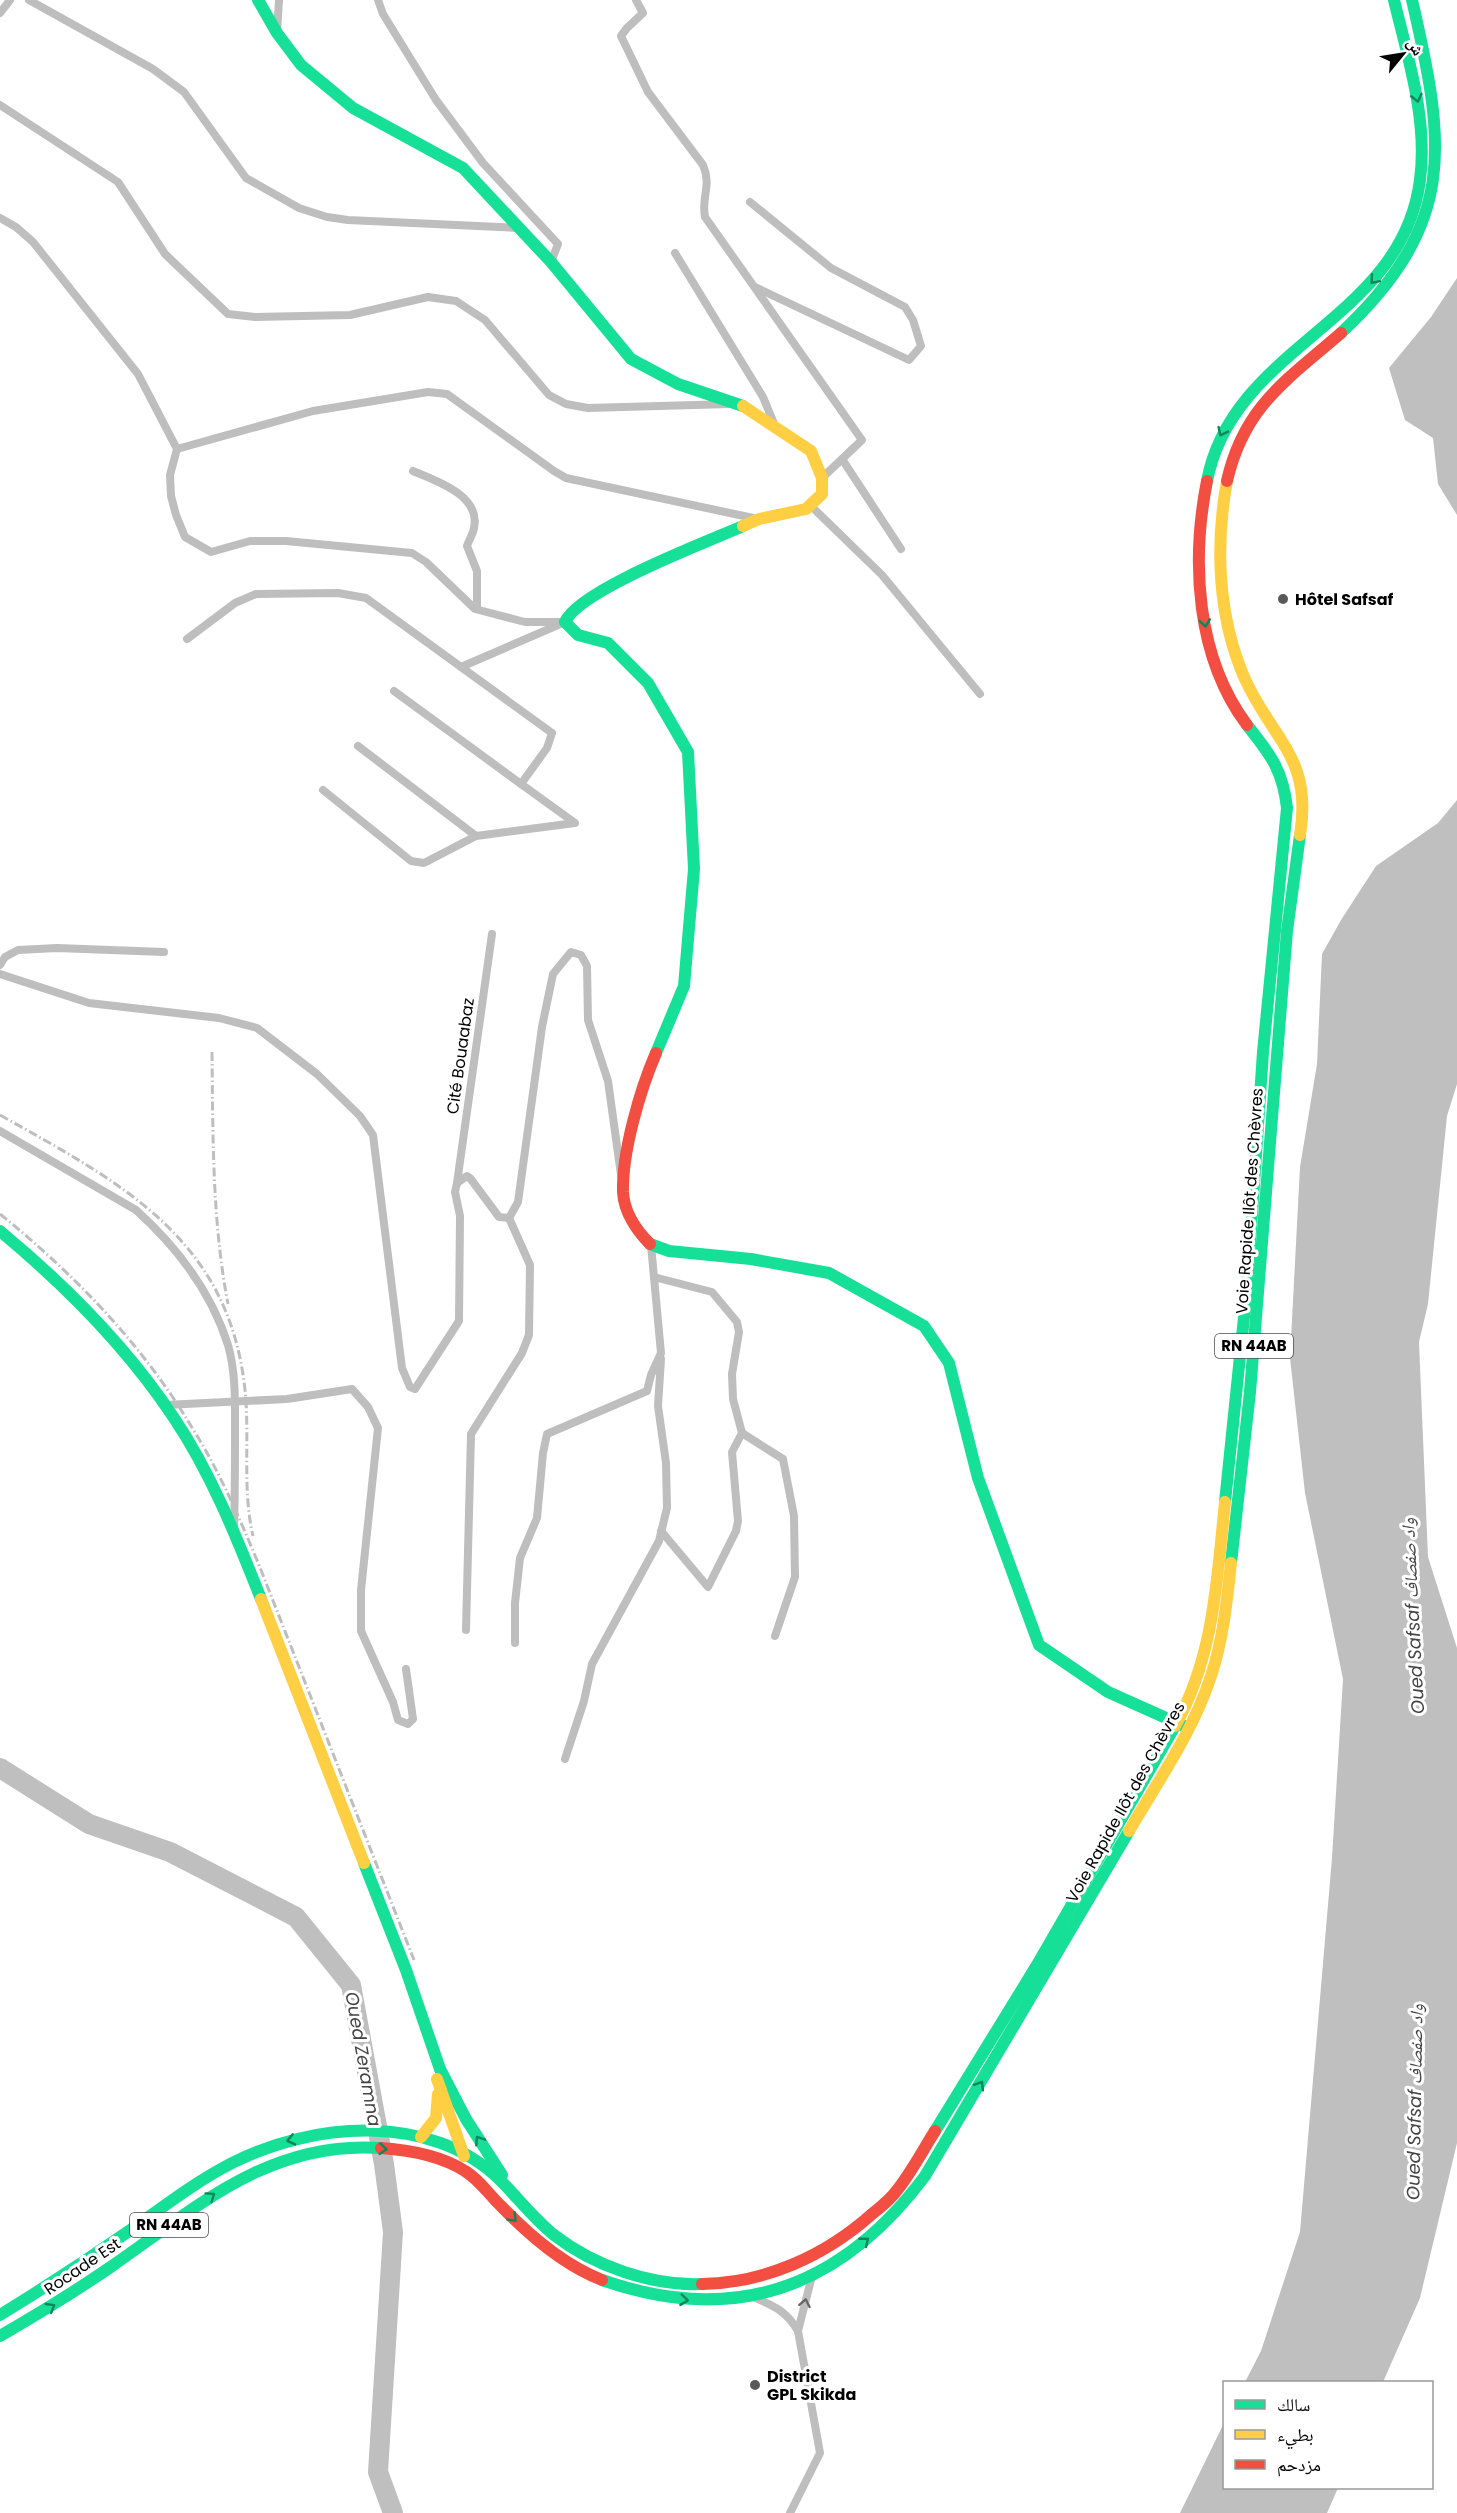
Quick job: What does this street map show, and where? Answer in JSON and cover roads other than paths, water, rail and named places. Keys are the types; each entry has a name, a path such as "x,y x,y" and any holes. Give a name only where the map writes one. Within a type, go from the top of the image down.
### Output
{"main road":[{"path":"258,0 277,33 301,65 353,108 463,168 551,262 631,359 678,384 747,407 810,451 822,478 822,494 806,509 759,519 622,580 575,608 565,622 578,635 608,643 648,682 688,752 694,869 684,986 648,1071 627,1150 623,1194 638,1232 651,1245 669,1251 751,1259 828,1273 924,1326 949,1363 978,1478 1039,1645 1108,1692 1182,1725"},
{"name":"Voie Rapide Ilôt des Chèvres","path":"477,2180 531,2237 567,2262 602,2281 639,2294 696,2301 747,2295 812,2276 838,2261 866,2241 904,2205 925,2176 1176,1753 1182,1725 1206,1650 1214,1604 1247,1288 1263,1052 1287,808 1286,787 1280,768 1233,704 1219,677 1208,640 1200,568 1205,488 1217,442 1235,409 1267,373 1371,284 1396,249 1414,213 1422,178 1422,136 1419,108 1394,0"},
{"name":"Voie Rapide Ilôt des Chèvres","path":"461,2150 489,2170 537,2222 566,2244 633,2275 670,2282 705,2284 746,2280 785,2268 829,2247 867,2219 898,2190 1210,1678 1225,1620 1247,1432 1285,955 1303,794 1296,766 1286,745 1260,709 1246,684 1235,655 1221,578 1220,531 1224,494 1239,441 1260,406 1284,380 1385,295 1412,257 1430,220 1438,174 1437,118 1412,0"},
{"path":"0,1231 47,1270 122,1350 165,1405 207,1476 233,1532 406,1970 461,2150 477,2180"},
{"path":"437,2070 503,2176 537,2222"},
{"path":"417,2136 434,2126 438,2117 440,2105 437,2070"},
{"name":"Rocade Est","path":"0,2314 73,2269 193,2185 229,2163 261,2148 292,2140 349,2132 375,2131 417,2136"},
{"name":"RN 44AB","path":"417,2136 461,2150"},
{"name":"Rocade Est","path":"0,2336 71,2295 216,2192 272,2162 303,2154 352,2148 375,2148 414,2152 453,2164"},
{"path":"453,2164 461,2150"},
{"name":"RN 44AB","path":"453,2164 477,2180"}],"street":[{"path":"0,13 10,0"},
{"path":"29,0 153,69 184,92 246,178 299,208 327,217 348,220 519,228"},
{"path":"277,33 279,0"},
{"path":"378,0 383,14 436,100 483,163 558,244 551,262"},
{"path":"636,0 643,13 621,36 648,92 703,165 708,179 702,206 705,217 862,440 822,478"},
{"path":"0,105 118,182 165,254 228,314 255,317 350,315 428,297 456,301 484,320 532,378 549,395 566,404 588,408 736,404"},
{"path":"750,202 831,268 905,307 913,321 921,346 909,360 754,286"},
{"path":"0,218 16,227 33,242 138,374 177,449 170,475 171,496 185,537 211,552 250,541 286,541 412,553 426,562 477,609 525,622 565,622"},
{"path":"675,254 763,397 775,427"},
{"path":"177,449 313,411 428,392 447,394 566,478 759,519"},
{"path":"842,459 901,549"},
{"path":"413,471 451,487 472,508 475,526 467,546 477,570 477,609"},
{"path":"810,505 882,575 980,694"},
{"path":"187,639 235,603 256,594 338,593 366,598 552,733 547,748 521,784"},
{"path":"461,667 565,622"},
{"path":"323,790 411,861 424,863 476,836 575,823 394,691"},
{"path":"358,746 476,836"},
{"name":"Cité Bouaabaz","path":"3,975 89,1003 219,1018 257,1028 317,1074 360,1116 373,1136 402,1368 410,1387 415,1389 459,1321 460,1216 456,1192 492,934"},
{"path":"0,965 5,957 18,950 57,948 164,952"},
{"path":"508,1218 518,1202 542,1027 553,974 571,952 581,955 587,966 588,1020 608,1081 623,1194"},
{"path":"0,986 3,975"},
{"path":"0,1131 121,1200 154,1227 179,1254 196,1278 220,1324 228,1347 235,1402 233,1532"},
{"path":"457,1183 467,1176 500,1217 508,1218"},
{"path":"466,1630 471,1434 522,1353 529,1335 530,1264 508,1218"},
{"path":"565,1758 584,1701 592,1664 645,1568 661,1531 667,1508 666,1463 658,1406 661,1353 651,1245"},
{"path":"654,1277 712,1292 737,1322 739,1332 732,1374 733,1399 742,1433 783,1460 794,1516 795,1577 775,1636"},
{"path":"515,1643 515,1604 520,1558 537,1518 543,1453 548,1434 647,1391 661,1353"},
{"path":"165,1405 287,1399 352,1389 368,1407 378,1428 361,1590 361,1631 393,1702 398,1719 408,1724 413,1719 406,1669"},
{"path":"661,1531 708,1587 736,1531 738,1521 732,1452 742,1433"},
{"path":"798,2331 812,2276"},
{"path":"747,2295 774,2306 790,2317 798,2331 820,2453 790,2513"}],"water":[{"path":"1457,278 1457,515 1438,484 1433,438 1405,420 1389,368 1431,317"},
{"name":"Oued Safsaf واد صفصاف","path":"1457,800 1457,1084 1447,1116 1428,1304 1419,1342 1428,1557 1457,1648 1457,2143 1420,2298 1383,2381 1246,2381 1261,2351 1300,2232 1332,1858 1343,1679 1305,1493 1290,1358 1300,1167 1317,1064 1322,954 1376,866 1438,823"},
{"path":"1223,2425 1223,2489 1338,2489 1327,2513 1180,2513"}],"waterway":[{"name":"Oued Zeramna","path":"0,1768 89,1824 170,1852 296,1917 351,1985 384,2164 393,2232 378,2472 393,2513"}],"railway":[{"path":"212,1052 216,1210 228,1304"},
{"path":"0,1115 87,1165 162,1221 192,1254 217,1292 235,1337 245,1390 247,1482 253,1536"},
{"path":"0,1214 80,1286 129,1339 172,1396 211,1460 259,1565 414,1960"}],"place":[{"name":"Hôtel Safsaf","path":"1283,599"},
{"name":"District GPL Skikda","path":"755,2385"}]}
